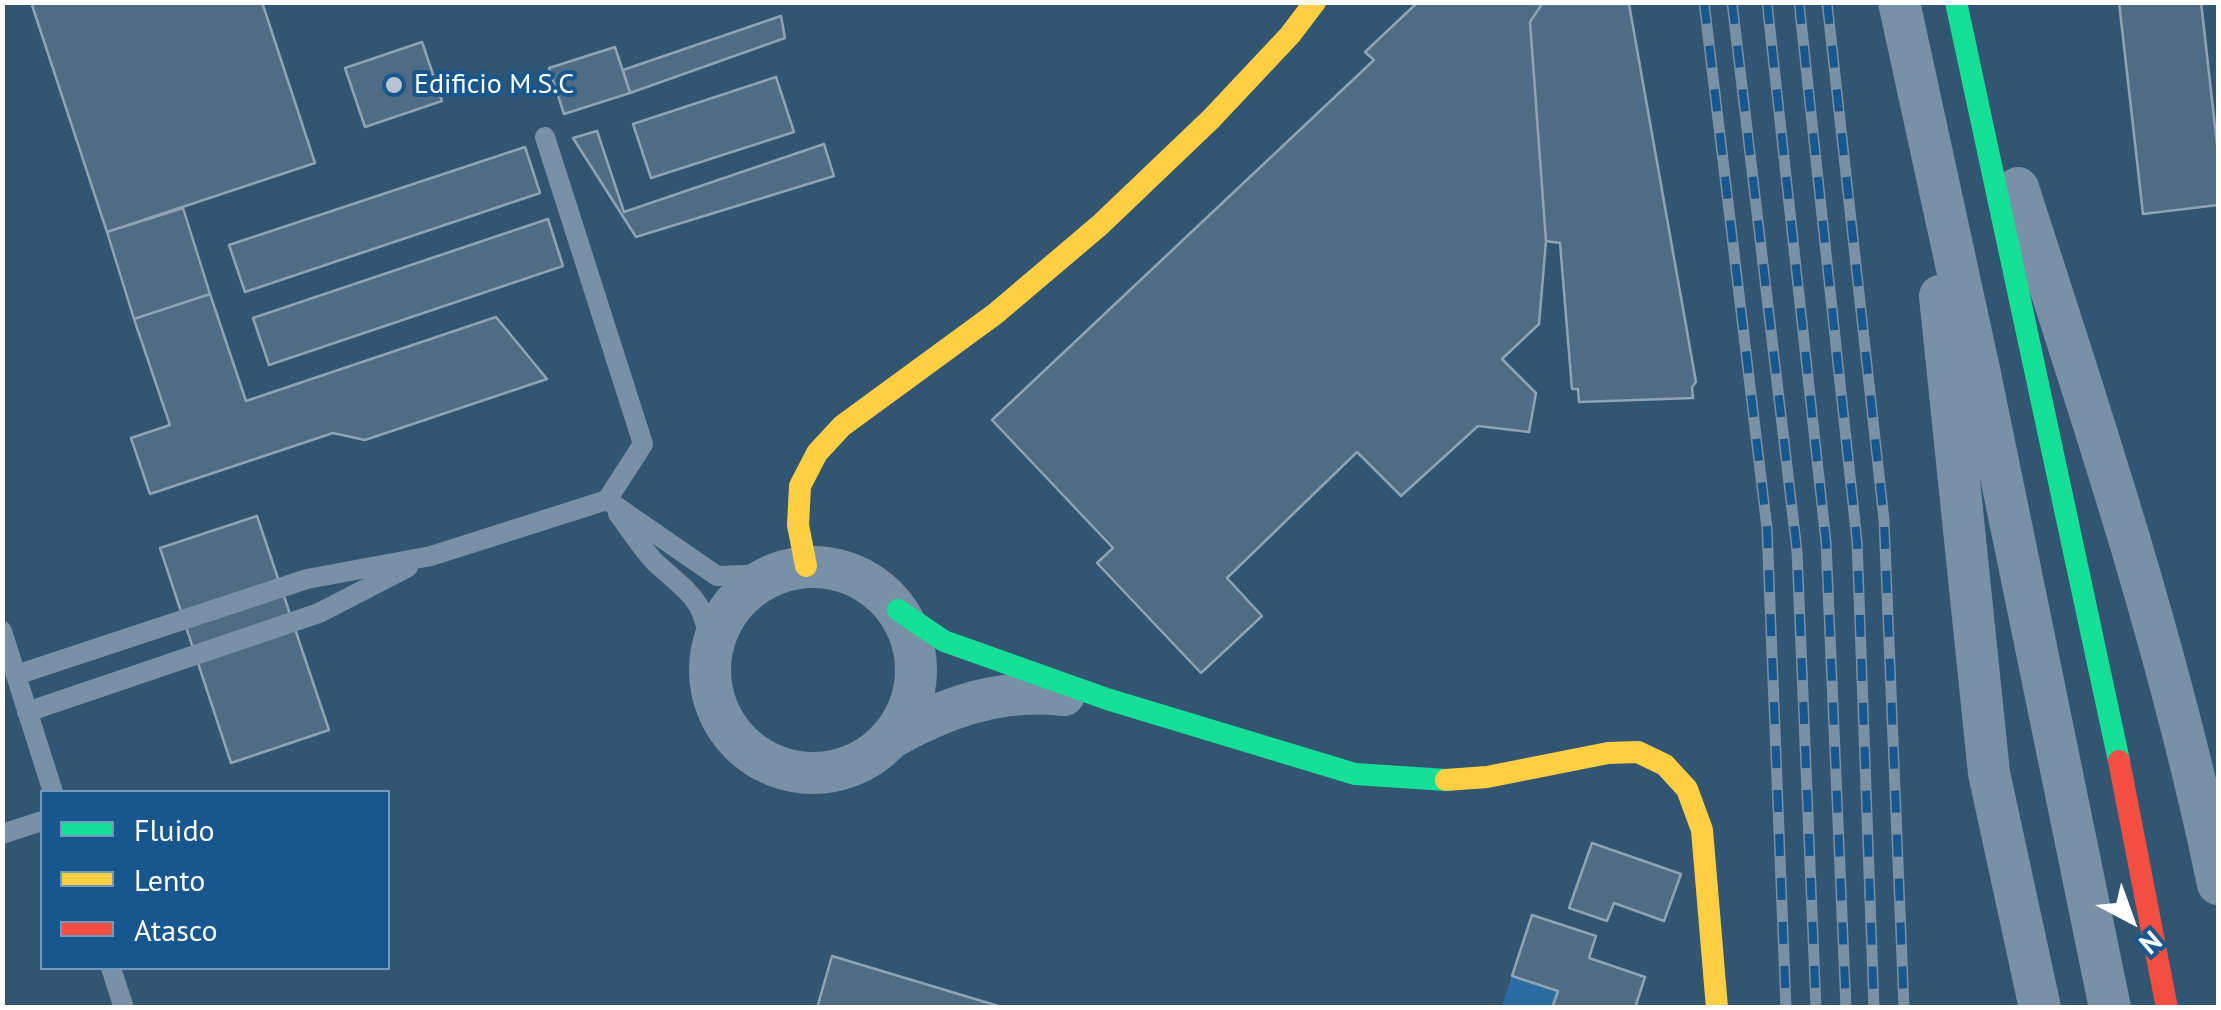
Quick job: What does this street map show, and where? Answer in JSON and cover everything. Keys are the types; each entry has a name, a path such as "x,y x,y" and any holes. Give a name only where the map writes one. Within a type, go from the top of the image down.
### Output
{"street":[{"path":"790,570 800,486 817,452 842,426 995,314 1100,225 1211,119 1290,35 1315,2"},
{"path":"1899,2 2110,1008"},
{"path":"1957,2 2090,406 2170,682 2218,884"},
{"path":"1957,2 2121,769 2166,1008"},
{"path":"1924,112 1952,430 1989,773 2040,1008"},
{"path":"1107,699 1042,692 966,703 922,720 863,760 832,772 798,772 766,762 739,743 720,716 710,684 711,651 722,620 743,593 790,570 842,570 873,585 898,610 944,640 1107,699 1355,774 1440,780 1638,752 1665,765 1687,789 1702,830 1718,1008"},
{"path":"889,739 908,710 917,676 913,641 898,610"}],"lane":[{"path":"16,675 306,578 430,556 607,500 643,444 545,137"},
{"path":"607,500 716,576 790,570"},
{"path":"607,500 656,563 694,595 706,619 711,651"},
{"path":"27,712 319,613 430,556"},
{"path":"2,630 52,790"},
{"path":"2,834 40,821"},
{"path":"112,970 124,1008"}],"shaded area":[{"path":"1512,976 1558,991 1552,1007 1501,1008"}],"building":[{"path":"31,2 262,2 315,163 107,232"},
{"path":"1418,2 1542,4 1530,22 1546,241 1539,324 1502,359 1536,393 1529,432 1478,426 1401,496 1357,452 1227,578 1262,616 1201,673 1097,563 1113,548 992,420 1374,60 1365,52"},
{"path":"2119,2 2201,2 2218,153 2218,205 2143,214"},
{"path":"1542,4 1629,4 1696,382 1692,387 1693,398 1579,402 1578,389 1572,389 1560,243 1546,241 1530,22"},
{"path":"781,16 785,38 630,93 623,70"},
{"name":"Edificio M.S.C","path":"422,42 442,101 365,127 345,68"},
{"path":"615,47 630,93 564,114 549,68"},
{"path":"776,77 794,132 651,178 633,124"},
{"path":"597,131 624,212 824,144 834,176 636,237 573,138"},
{"path":"525,147 540,193 245,292 229,245"},
{"path":"183,208 210,294 134,319 107,232"},
{"path":"548,219 563,266 269,365 253,318"},
{"path":"210,294 246,401 496,317 547,379 365,440 333,433 150,494 131,438 170,425 134,319"},
{"path":"257,516 329,730 231,763 160,548"},
{"path":"1592,843 1681,874 1664,921 1614,903 1607,921 1569,908"},
{"path":"1532,915 1596,936 1589,958 1645,977 1635,1008 1552,1008 1558,991 1512,976"},
{"path":"832,956 1005,1008 817,1008"}],"railway":[{"path":"1704,2 1767,528 1786,1008"},
{"path":"1732,2 1797,551 1816,1008"},
{"path":"1767,2 1826,542 1846,1008"},
{"path":"1799,2 1857,541 1874,1008"},
{"path":"1827,2 1884,520 1904,1008"}],"traffic: fast":[{"path":"1956,2 2119,761"},
{"path":"898,610 944,641 1107,699 1355,774 1446,780"}],"traffic: slow":[{"path":"806,566 798,525 800,486 817,453 842,426 995,314 1100,225 1211,119 1290,35 1315,2"},
{"path":"1446,780 1487,777 1608,753 1638,752 1665,765 1687,789 1702,830 1717,1008"}],"traffic: jam":[{"path":"2119,761 2167,1008"}],"place":[{"name":"Edificio M.S.C","path":"394,85"}]}
